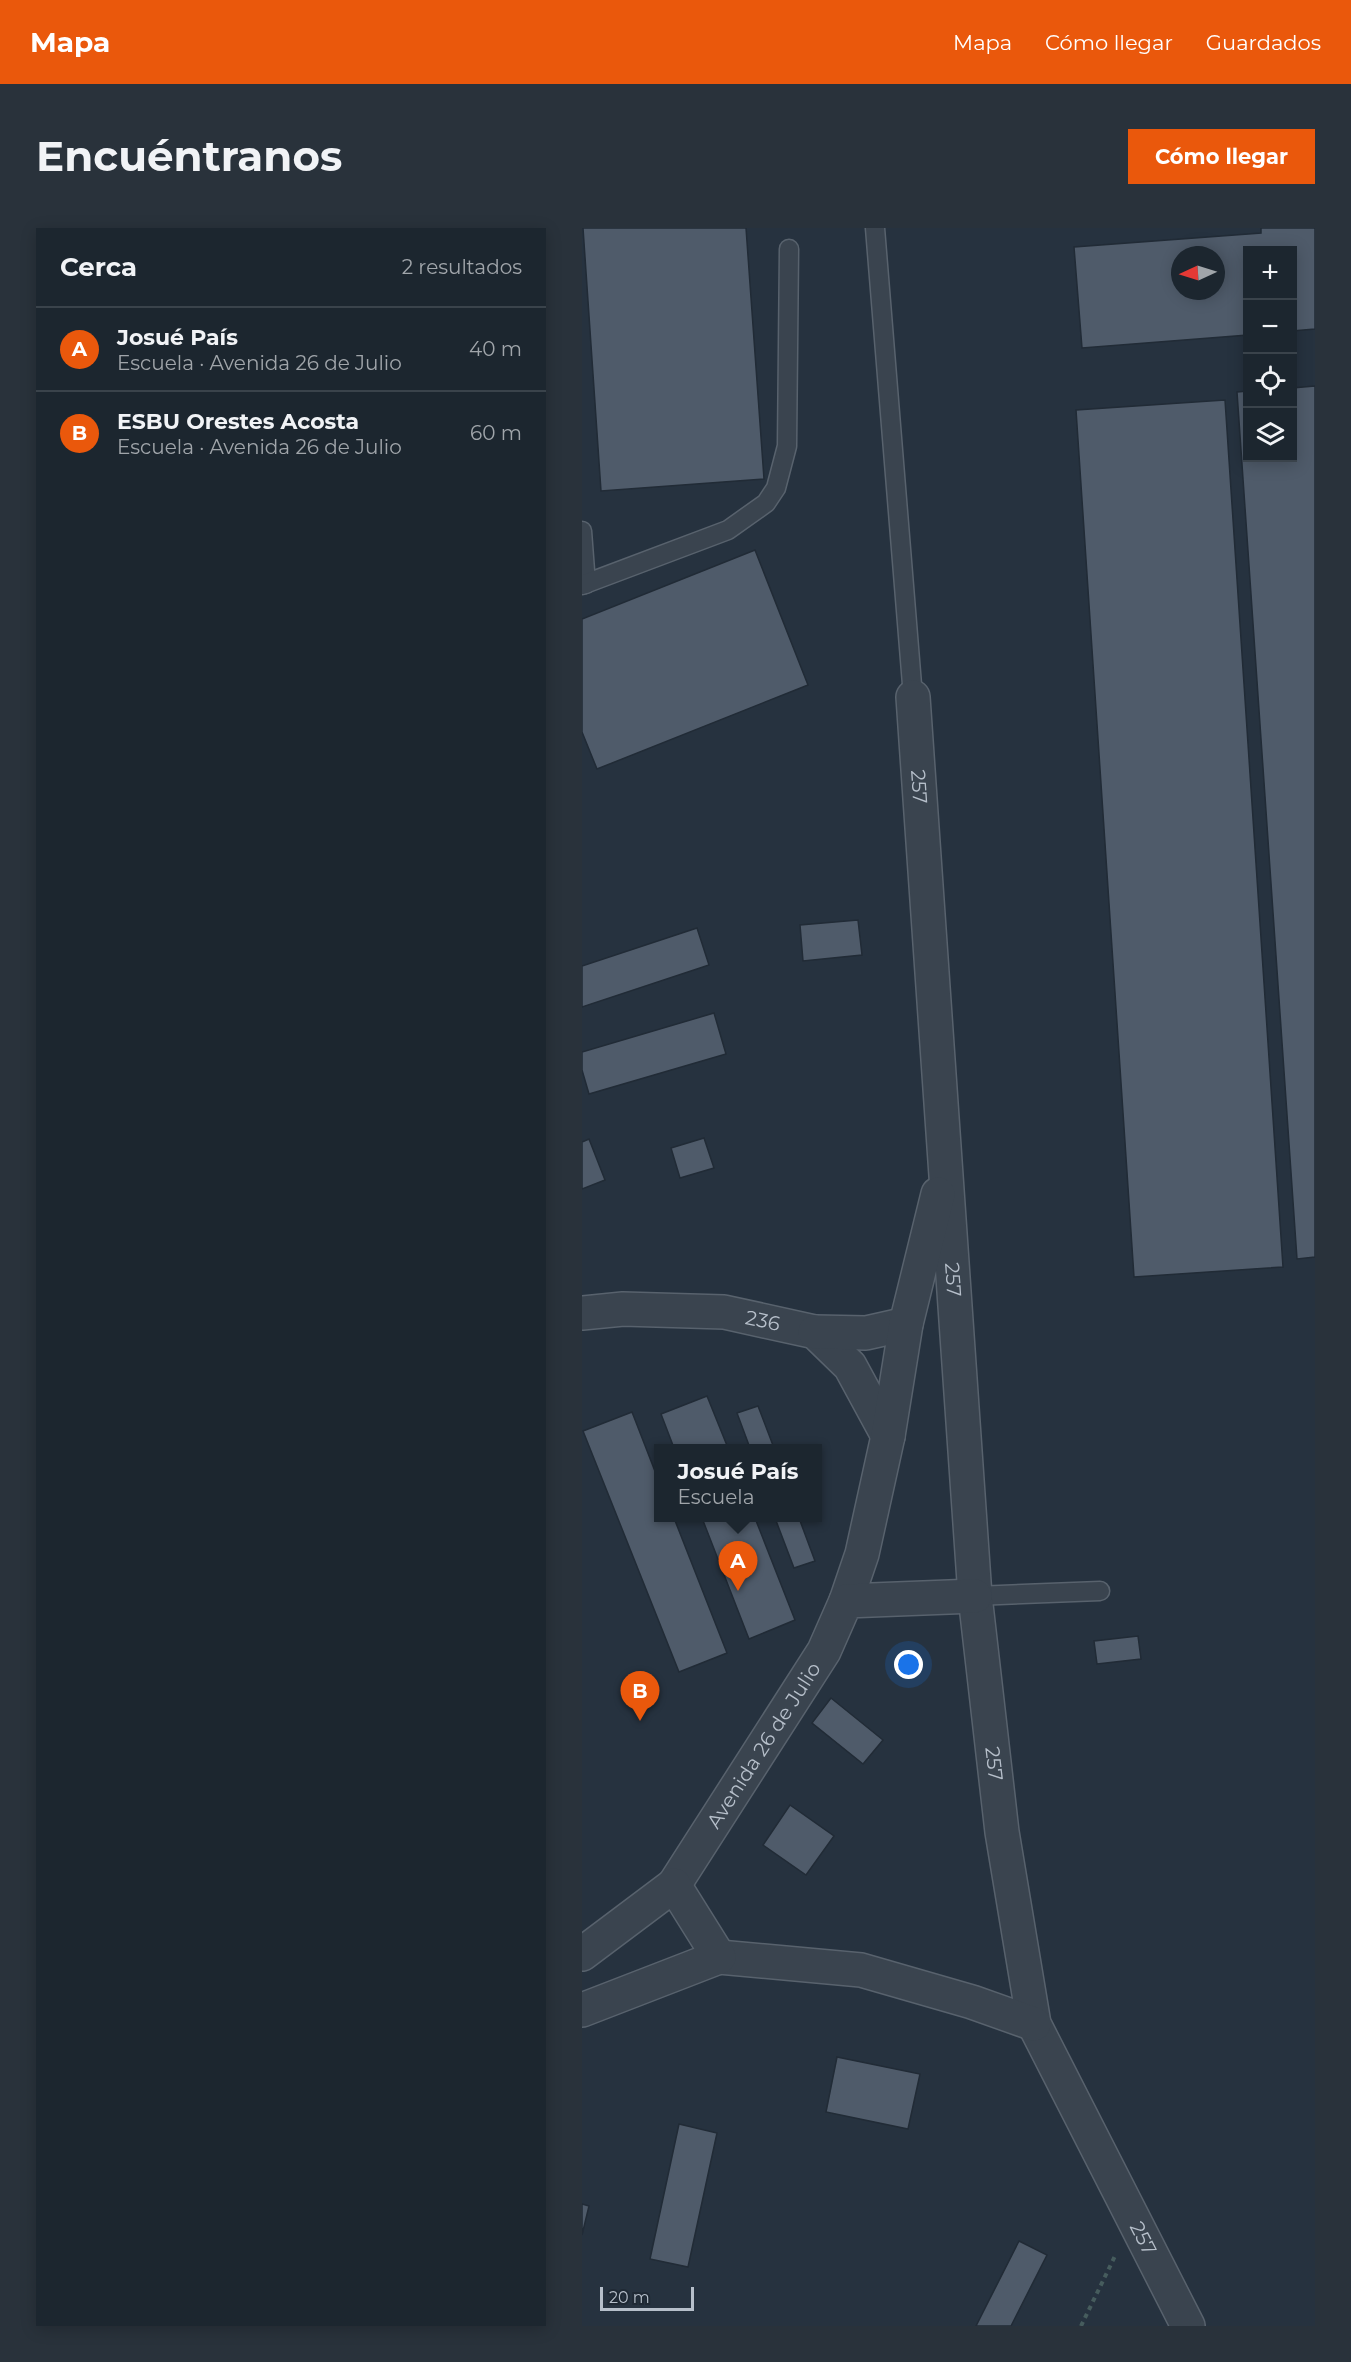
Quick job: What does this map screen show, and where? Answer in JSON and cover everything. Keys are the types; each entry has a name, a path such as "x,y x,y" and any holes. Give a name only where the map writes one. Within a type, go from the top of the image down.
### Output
{"street":[{"name":"257","path":"913,697 975,1596 1002,1832 1034,2024 1188,2326"},
{"name":"257","path":"888,1436 906,1324 946,1163"},
{"name":"236","path":"582,1313 623,1309 724,1312 815,1332 866,1333 906,1324"},
{"path":"815,1332 850,1366 888,1436"},
{"name":"Avenida 26 de Julio","path":"582,1954 674,1885 824,1651 846,1601 862,1554 888,1436"},
{"path":"846,1601 975,1596"},
{"path":"674,1885 719,1957"},
{"path":"582,2010 719,1957 861,1970 972,2002 1034,2024"}],"lane":[{"path":"874,228 913,697"},
{"path":"582,531 584,584 728,530 766,503 776,488 787,446 789,249"},
{"path":"975,1596 1100,1591"}],"path":[{"path":"1081,2326 1132,2218"}],"building":[{"path":"583,228 746,228 764,479 601,491"},
{"path":"1261,228 1315,228 1315,329 1297,331 1297,246 1243,246 1243,335 1082,348 1074,247 1261,233"},
{"path":"1315,386 1315,1257 1297,1259 1237,392 1243,391 1243,462 1297,462 1297,388"},
{"path":"1225,400 1283,1267 1134,1277 1076,410"},
{"path":"755,550 808,685 597,769 582,732 582,619"},
{"path":"858,920 862,955 803,961 800,925"},
{"path":"697,928 709,965 582,1007 582,966"},
{"path":"714,1013 726,1054 589,1094 582,1070 582,1052"},
{"path":"704,1138 714,1168 680,1178 671,1148"},
{"path":"589,1139 605,1180 582,1189 582,1142"},
{"path":"707,1396 726,1444 672,1444 661,1414"},
{"path":"758,1406 772,1444 749,1444 737,1413"},
{"path":"632,1412 654,1469 654,1522 676,1522 727,1653 679,1672 583,1431"},
{"path":"704,1522 757,1522 795,1620 749,1639"},
{"path":"777,1522 800,1522 815,1561 794,1568"},
{"path":"1138,1636 1141,1659 1097,1664 1094,1641"},
{"path":"831,1698 883,1740 863,1764 812,1723"},
{"path":"790,1805 834,1836 806,1875 763,1845"},
{"path":"837,2057 920,2074 908,2129 826,2112"},
{"path":"679,2124 717,2133 688,2267 650,2259"},
{"path":"582,2204 589,2206 582,2235"},
{"path":"1019,2241 1047,2255 1011,2326 976,2326"}],"place":[{"name":"Josué País","path":"738,1591"},
{"name":"ESBU Orestes Acosta","path":"640,1721"}]}
